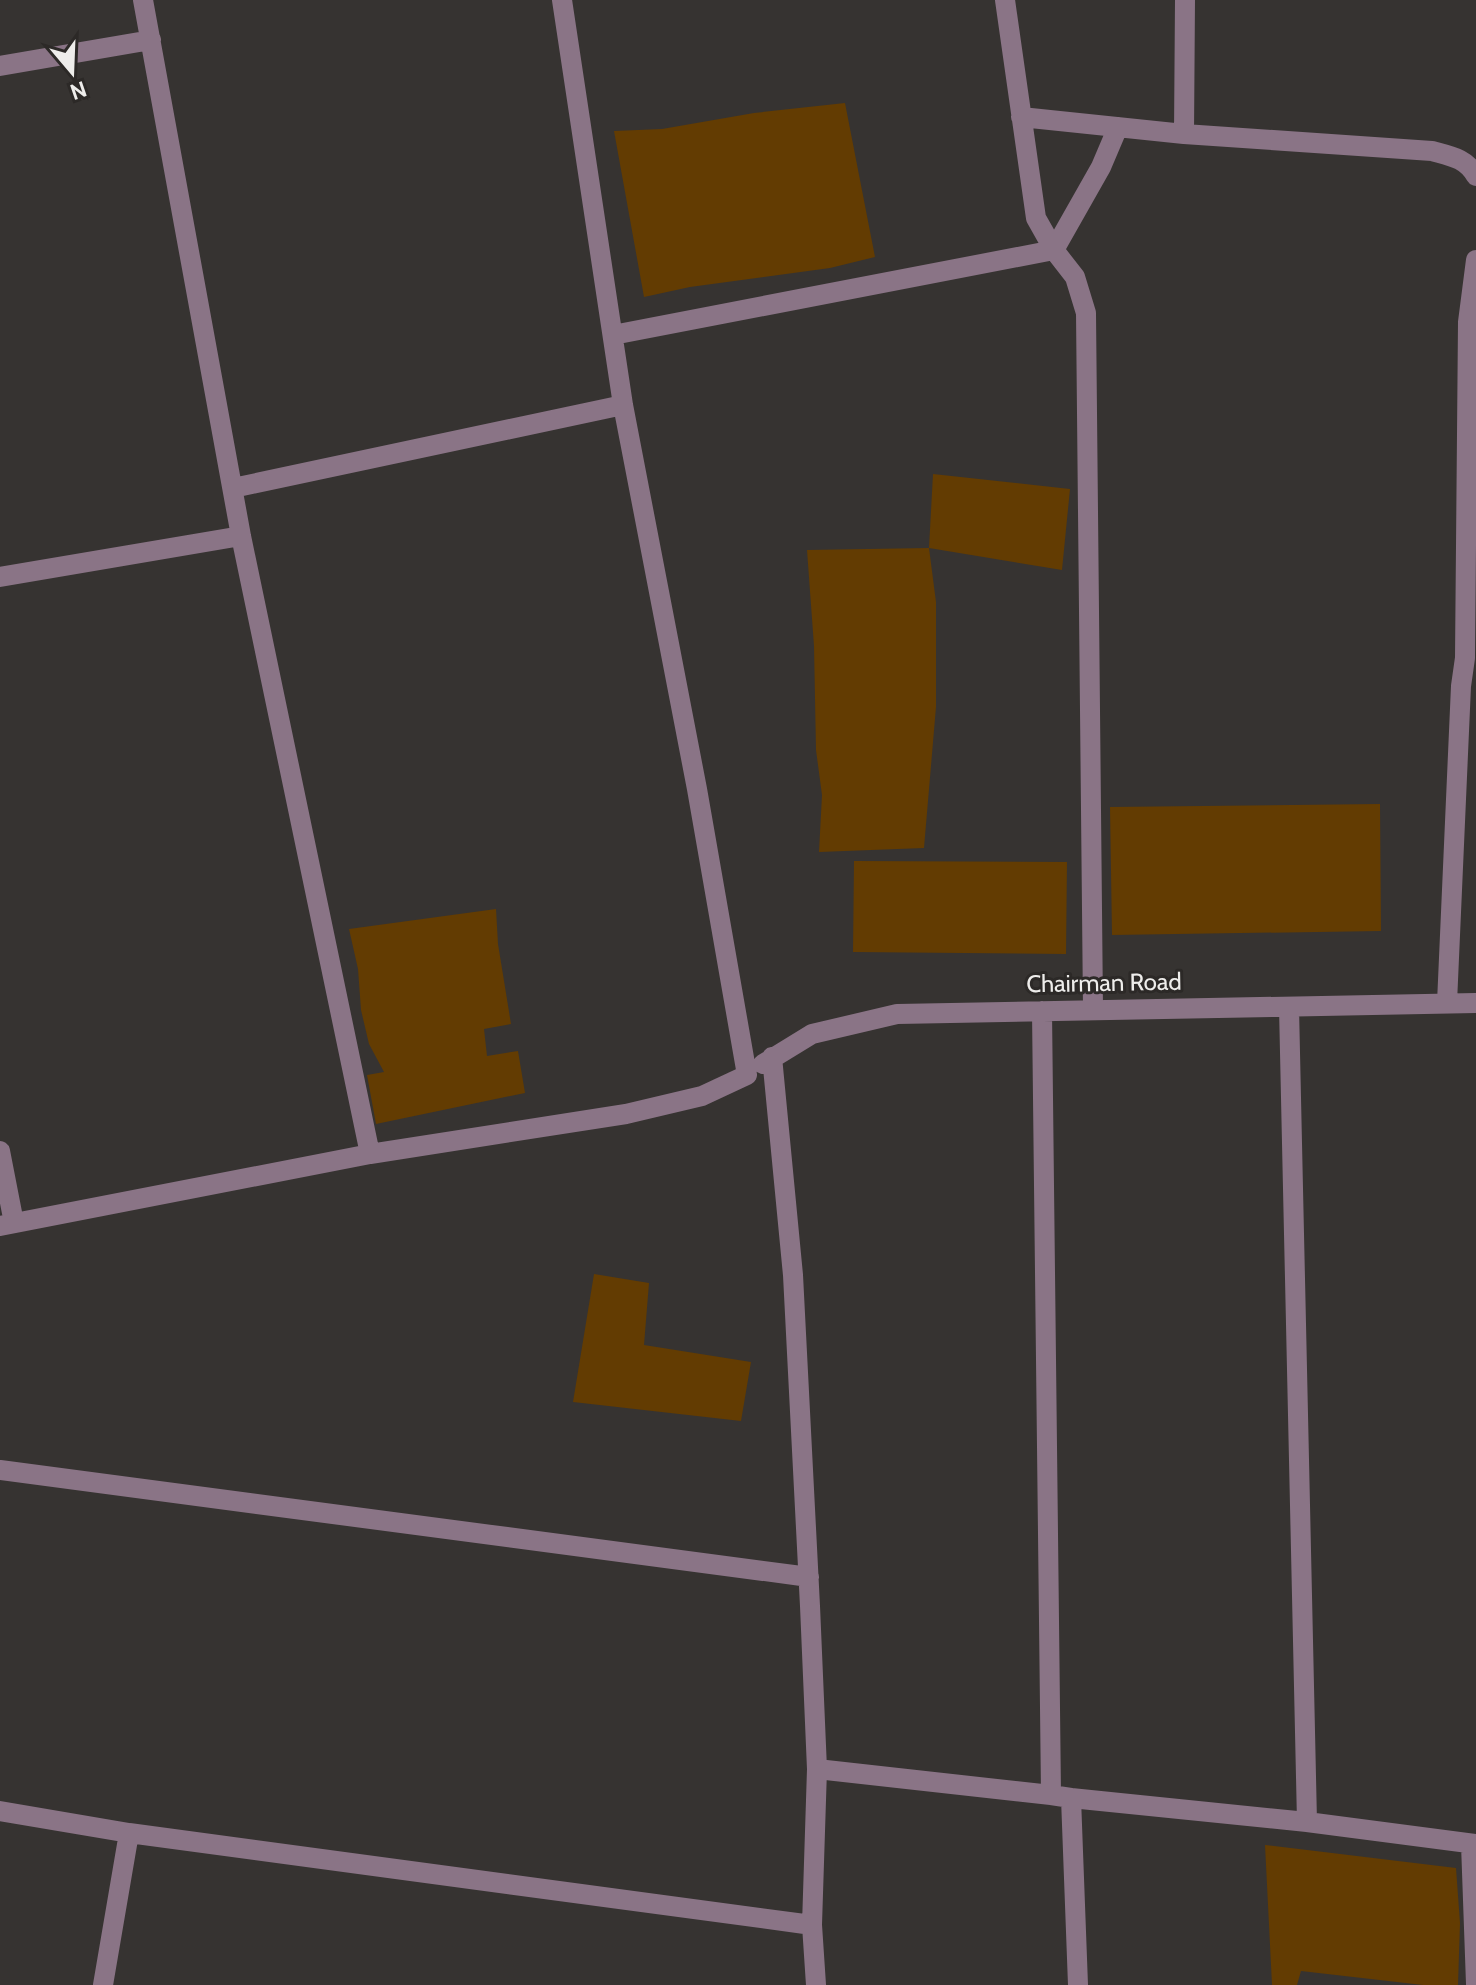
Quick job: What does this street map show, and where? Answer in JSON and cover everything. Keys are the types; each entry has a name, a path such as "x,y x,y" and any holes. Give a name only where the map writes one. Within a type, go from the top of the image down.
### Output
{"street":[{"path":"143,0 241,536 370,1154"},
{"path":"562,0 623,405 697,789 747,1075"},
{"path":"1005,0 1036,218 1054,250 1075,277 1086,313 1093,1008"},
{"path":"1184,134 1185,0"},
{"path":"0,66 151,40"},
{"path":"1021,117 1184,134 1432,151 1460,158 1475,171 1476,176"},
{"path":"613,335 1054,250 1101,167 1118,127"},
{"path":"1447,1003 1461,686 1465,658 1468,322 1476,260"},
{"path":"233,488 623,405"},
{"path":"0,577 241,536"},
{"name":"Chairman Road","path":"7,1224 370,1154 626,1114 702,1096 747,1075 812,1034 897,1014 1476,1003"},
{"path":"1289,1007 1307,1822"},
{"path":"1042,1011 1061,1796 1078,1985"},
{"path":"772,1057 793,1275 809,1577 817,1769 812,1925 816,1985"},
{"path":"0,1151 7,1224"},
{"path":"0,1470 809,1577"},
{"path":"817,1769 1307,1822 1474,1844 1476,1984"},
{"path":"0,1811 129,1833 812,1925"},
{"path":"103,1985 129,1833"}],"building":[{"path":"845,103 875,257 830,268 690,287 644,297 614,131 662,129 754,113"},
{"path":"933,474 1070,489 1062,570 929,548"},
{"path":"929,548 936,602 936,707 924,848 819,852 822,795 816,750 814,646 807,550"},
{"path":"1380,804 1381,931 1112,935 1110,807"},
{"path":"854,861 1067,862 1066,954 853,952"},
{"path":"496,909 498,944 511,1024 484,1029 487,1056 518,1051 525,1093 376,1124 367,1075 384,1072 369,1044 349,929"},
{"path":"594,1274 649,1283 644,1345 751,1362 741,1421 573,1402"},
{"path":"1265,1845 1456,1868 1460,1923 1458,1985 1423,1985 1301,1971 1297,1985 1272,1985"}]}
